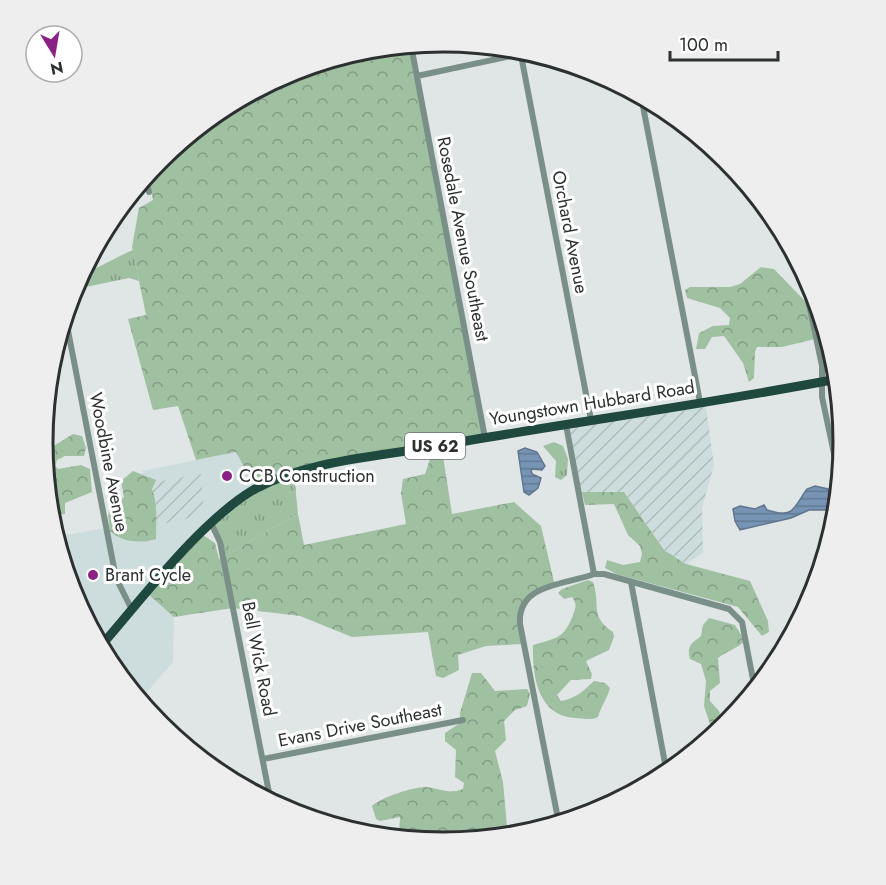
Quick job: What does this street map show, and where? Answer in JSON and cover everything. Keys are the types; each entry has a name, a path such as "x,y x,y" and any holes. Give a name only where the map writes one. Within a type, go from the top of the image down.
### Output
{"main road":[{"name":"Youngstown Hubbard Road","path":"106,640 211,524 246,495 294,473 485,438 828,381"}],"street":[{"name":"Rosedale Avenue Southeast","path":"413,54 485,438"},
{"path":"417,76 499,57"},
{"name":"Orchard Avenue","path":"522,61 591,420"},
{"path":"643,108 700,402"},
{"path":"148,187 149,192"},
{"path":"811,315 822,366 822,397 833,448"},
{"name":"Woodbine Avenue","path":"69,334 116,578 132,610"},
{"path":"566,425 594,574"},
{"name":"Bell Wick Road","path":"211,524 220,542 270,791"},
{"path":"557,815 520,624 522,603 536,591 594,574 604,574 729,609 739,615 753,679"},
{"path":"631,582 665,763"},
{"name":"Evans Drive Southeast","path":"263,759 463,720"}],"shaded area":[{"path":"705,401 714,465 702,508 703,553 687,564 664,550 624,492 579,492 566,425"},
{"path":"236,452 256,489 223,512 148,593 174,617 173,662 145,694 105,638 93,615 74,568 64,535 151,520 142,471"},
{"path":"201,474 204,510 186,519 153,526 145,484"}],"green space":[{"path":"413,54 485,438 311,469 256,489 236,452 196,460 178,406 153,410 128,319 146,315 132,247 139,208 153,200 150,185 167,167 206,133 248,105 318,73 367,60"},
{"path":"133,250 139,281 129,278 86,287 95,268"},
{"path":"761,267 774,269 806,301 819,338 782,347 757,347 754,378 749,382 743,363 724,336 712,337 705,349 696,349 699,333 713,326 729,325 730,318 720,308 687,298 685,290 690,287 730,287 740,284"},
{"path":"73,434 82,436 86,448 84,456 65,456 57,460 55,466 58,469 81,465 90,469 92,492 65,503 65,514 59,514 53,446"},
{"path":"554,442 563,446 568,459 567,475 561,480 555,477 556,461 543,446"},
{"path":"443,456 452,514 514,502 541,526 555,586 544,589 522,603 523,644 486,646 458,655 459,670 443,678 436,676 428,632 352,637 300,616 233,608 174,617 147,593 200,533 215,543 219,559 298,514 304,545 406,524 401,493 403,479 425,474 430,459"},
{"path":"133,471 156,480 152,489 156,508 156,539 132,541 120,538 110,531 108,516 111,506 124,497 121,481"},
{"path":"294,473 298,514 223,557 211,523 246,495"},
{"path":"582,492 624,492 664,550 686,564 750,581 768,621 769,632 762,636 738,607 616,574 605,568 607,560 623,565 640,562 642,554 640,546 628,535 614,504 585,505"},
{"path":"588,580 593,582 598,615 613,632 614,637 609,650 586,661 592,674 591,679 571,680 557,695 561,701 567,700 579,694 594,681 605,683 610,688 607,696 598,717 590,719 563,716 545,702 536,681 533,657 533,645 558,636 570,623 576,606 575,602 572,597 564,599 558,593 562,589"},
{"path":"709,618 735,625 745,641 718,658 720,683 710,691 710,701 721,716 711,726 704,706 706,681 701,664 690,659 689,654 691,645 701,636 703,625"},
{"path":"472,673 481,673 495,691 527,689 530,694 527,706 515,710 504,721 506,740 495,751 503,782 507,827 469,832 417,832 399,830 400,817 380,821 376,819 372,806 390,796 426,787 444,791 463,789 464,783 455,777 456,750 445,741 445,733 460,723 460,713"}],"water":[{"path":"525,448 537,452 545,466 542,470 531,469 532,474 541,478 538,488 529,495 524,492 518,451"},
{"path":"815,486 828,489 830,495 827,510 809,510 791,518 740,530 735,521 733,509 740,506 755,509 764,505 767,510 788,512 796,506 807,489"}],"place":[{"name":"CCB Construction","path":"227,476"},
{"name":"Brant Cycle","path":"93,575"}]}
